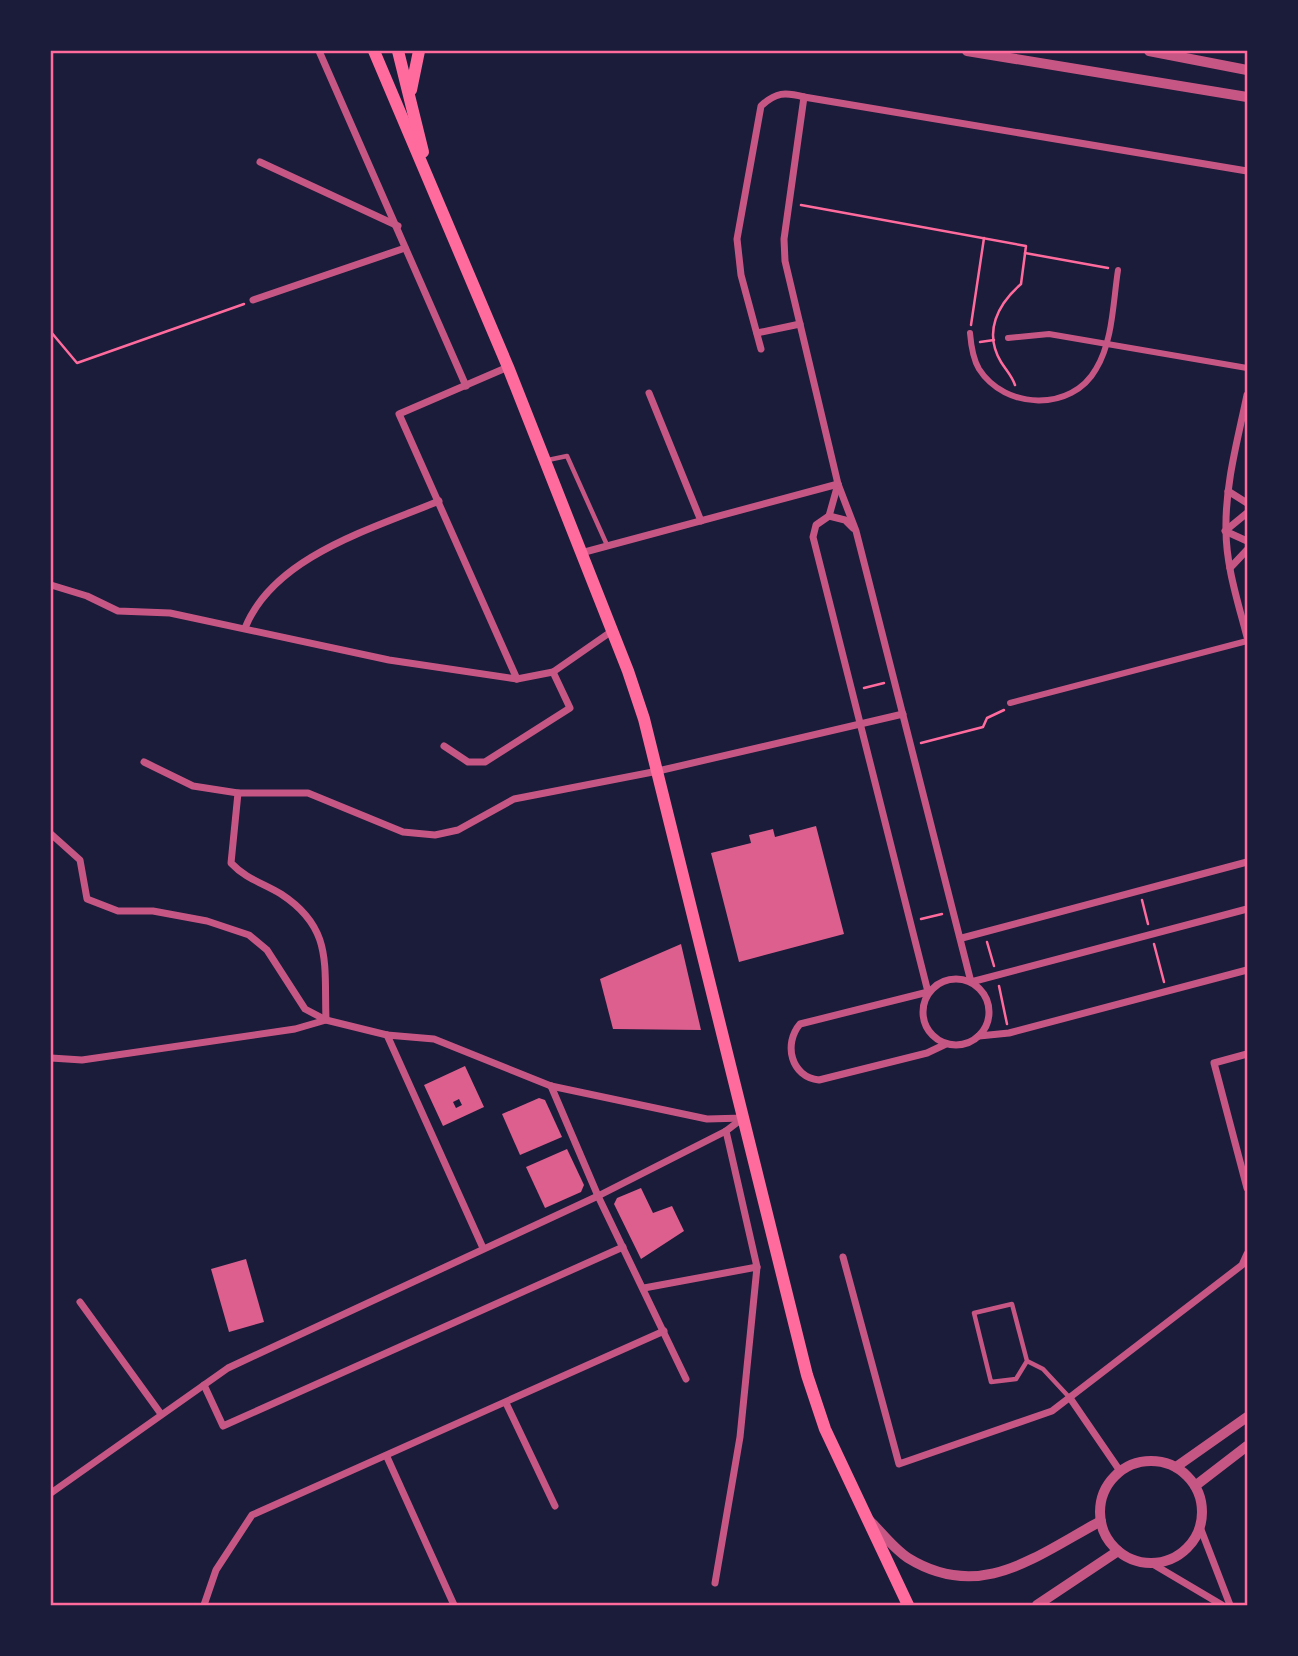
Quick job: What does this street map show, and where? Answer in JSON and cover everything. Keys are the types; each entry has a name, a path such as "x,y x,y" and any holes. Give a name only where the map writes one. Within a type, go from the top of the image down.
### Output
{"main road":[{"path":"374,51 508,367 644,719 807,1375 825,1429 908,1605"},
{"path":"398,51 432,190"},
{"path":"410,97 419,51"}],"street":[{"path":"319,51 466,386"},
{"path":"967,51 1215,92 1247,100"},
{"path":"1149,51 1247,70"},
{"path":"761,349 741,275 737,239 761,106 771,96 785,92 1247,172"},
{"path":"804,97 789,203 785,261 838,484 856,531 971,982"},
{"path":"260,162 398,226"},
{"path":"253,300 405,248"},
{"path":"970,333 979,369 995,386 1020,398 1038,402 1057,400 1080,388 1096,370 1107,344 1118,270"},
{"path":"757,334 800,324"},
{"path":"1008,338 1049,334 1247,368"},
{"path":"508,367 399,414 517,678"},
{"path":"649,393 701,521"},
{"path":"1010,704 1247,639 1229,568 1226,531 1228,491 1247,395"},
{"path":"838,484 829,516 816,526 813,537 929,992"},
{"path":"581,553 838,484"},
{"path":"1228,491 1247,503"},
{"path":"244,628 252,609 307,556 439,501"},
{"path":"1226,531 1247,513"},
{"path":"829,516 845,520 856,531"},
{"path":"1226,531 1247,541"},
{"path":"1229,568 1247,550"},
{"path":"51,585 87,596 118,611 170,612 389,660 517,678 554,672 612,631"},
{"path":"444,747 468,762 485,762 570,708 554,672"},
{"path":"144,762 193,786 238,793 308,793 403,832 435,835 458,830 514,799 658,771 903,714"},
{"path":"238,793 231,863 243,876 279,893 306,913 323,943 326,1020"},
{"path":"51,834 80,860 87,899 118,911 166,913 207,921 248,936 267,950 305,1009 326,1020 387,1035 434,1039 551,1086 707,1119 744,1118"},
{"path":"961,938 1247,862"},
{"path":"971,982 1247,909"},
{"path":"979,1036 1010,1032 1247,970"},
{"path":"929,992 800,1024 791,1035 790,1046 796,1069 806,1079 819,1080 927,1053 946,1044 969,1043 979,1036 988,1023 989,1007 983,992 971,982 956,978 940,982 929,992 922,1007 924,1023 933,1036 946,1044"},
{"path":"51,1058 82,1060 295,1029 326,1020"},
{"path":"387,1035 483,1248"},
{"path":"1247,1055 1214,1063 1247,1188"},
{"path":"551,1086 598,1195 686,1379"},
{"path":"51,1493 228,1368 598,1195 726,1131 744,1118"},
{"path":"715,1583 740,1437 757,1267 726,1131"},
{"path":"204,1385 223,1426 623,1247"},
{"path":"843,1257 899,1464 1052,1411 1242,1265 1247,1254"},
{"path":"644,1288 757,1267"},
{"path":"80,1302 161,1414"},
{"path":"204,1605 216,1570 252,1515 664,1331"},
{"path":"1070,1398 1120,1471"},
{"path":"506,1403 555,1506"},
{"path":"1176,1467 1247,1417"},
{"path":"1195,1486 1247,1446"},
{"path":"387,1457 454,1605"},
{"path":"1151,1563 1182,1553 1193,1541 1200,1527 1202,1506 1195,1486 1176,1467 1147,1461 1120,1471 1108,1485 1101,1503 1101,1521 1107,1538 1118,1551 1134,1560 1151,1563 1222,1605"},
{"path":"869,1521 907,1557 941,1574 985,1577 1017,1568 1101,1521"},
{"path":"1200,1527 1230,1605"},
{"path":"1037,1605 1118,1551"}],"lane":[{"path":"545,461 567,456 607,545"},
{"path":"1027,1361 1016,1379 991,1382 974,1313 1012,1304 1027,1361 1044,1370 1070,1398"}],"path":[{"path":"789,203 1026,246 1021,284 1006,297 995,319 992,340 1020,398"},
{"path":"970,333 984,238"},
{"path":"1025,253 1118,270"},
{"path":"51,332 78,363 253,300"},
{"path":"851,691 894,680"},
{"path":"911,746 983,727 987,718 1000,714 1010,704"},
{"path":"911,922 955,911"}],"building":[{"path":"816,826 844,934 739,962 711,853 751,843 749,835 773,829 775,837"},
{"path":"681,944 701,1030 613,1029 600,979"},
{"path":"465,1066 484,1107 443,1126 424,1085","holes":["459,1099 462,1105 456,1108 453,1102"]},
{"path":"539,1098 545,1100 562,1137 520,1155 502,1114"},
{"path":"567,1149 584,1185 581,1192 545,1208 526,1167"},
{"path":"641,1188 653,1213 672,1206 684,1231 641,1259 614,1204 617,1198"},
{"path":"246,1259 264,1322 229,1332 211,1269"}]}
